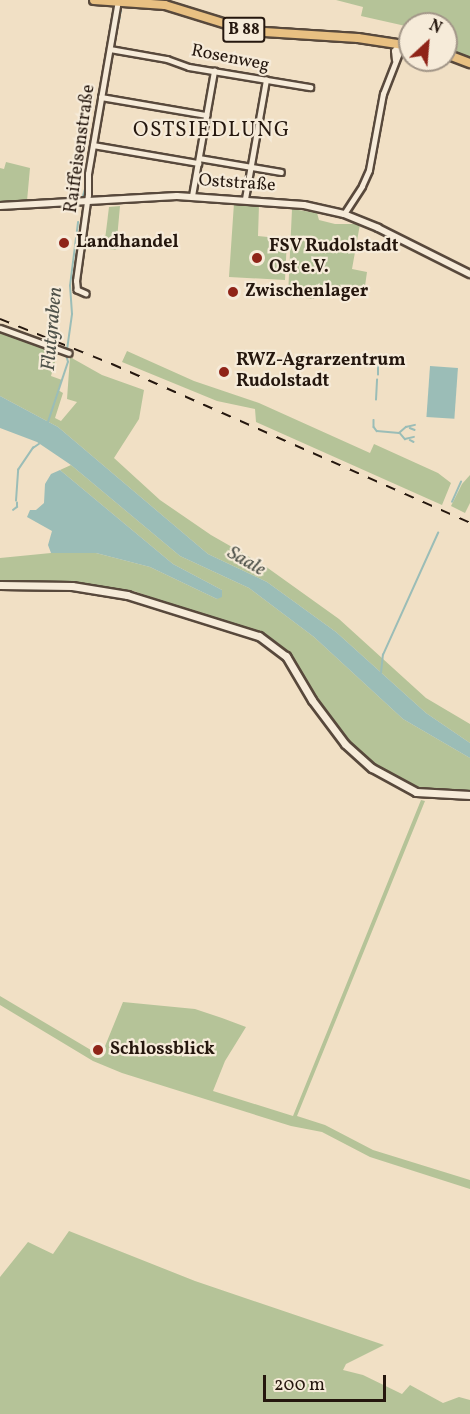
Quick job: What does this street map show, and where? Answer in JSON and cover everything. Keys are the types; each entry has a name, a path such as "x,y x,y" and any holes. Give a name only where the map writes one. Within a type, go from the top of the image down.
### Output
{"main road":[{"name":"B 88","path":"94,0 166,3 249,31 379,40 398,44"},
{"path":"0,585 72,586 127,595 259,636 286,656 312,700 345,744 366,764 393,782 416,792 470,795"}],"street":[{"name":"Raiffeisenstraße","path":"86,294 77,290 76,281 93,145 118,1"},
{"path":"379,40 394,53"},
{"path":"395,63 394,53 398,46"},
{"name":"Rosenweg","path":"110,49 214,71 309,87"},
{"path":"344,214 362,186 369,170 383,94 398,49"},
{"path":"192,196 214,71"},
{"path":"245,199 266,80"},
{"path":"101,97 206,115"},
{"path":"93,145 281,172"},
{"name":"Oststraße","path":"0,206 192,196 304,205 344,214 402,238 470,274"},
{"path":"0,328 67,352"}],"green space":[{"path":"336,0 470,0 470,60 458,56 458,12 398,12 398,24 361,16 363,7"},
{"path":"6,162 30,168 27,201 0,202 0,168 4,169"},
{"path":"234,203 259,205 258,236 287,239 285,280 229,277"},
{"path":"120,206 116,250 104,248 109,207"},
{"path":"292,209 317,213 319,220 335,224 360,224 352,269 367,272 364,293 316,285 314,299 288,296"},
{"path":"0,330 36,346 63,354 57,355 51,376 62,380 58,390 63,393 55,418 61,421 77,402 67,399 70,357 102,375 144,390 139,419 114,458 160,500 211,535 265,566 339,619 426,698 470,724 470,743 426,713 336,632 267,582 208,554 58,427 0,396"},
{"path":"127,351 194,381 259,403 370,453 374,444 438,473 451,483 442,505 256,422 255,409 217,401 122,362"},
{"path":"71,465 180,556 249,588 314,637 403,719 470,758 470,792 421,790 395,779 374,765 348,743 313,698 299,668 289,655 278,643 262,633 218,621 134,591 75,583 0,581 0,558 51,553 96,553 150,567 217,599 222,590 173,564 60,470"},
{"path":"470,475 470,503 465,513 451,506 462,484"},
{"path":"421,800 425,801 297,1116 325,1125 373,1150 470,1180 470,1189 370,1157 322,1132 291,1126 122,1073 93,1061 0,1005 0,996 101,1056 123,1002 195,1009 246,1027 225,1061 213,1091 293,1116"},
{"path":"69,1231 195,1281 384,1345 346,1364 343,1370 363,1375 402,1394 410,1385 443,1403 459,1397 470,1400 470,1414 0,1414 0,1277 28,1242 53,1254"}],"water":[{"path":"430,366 458,368 454,419 426,417"},
{"path":"0,396 58,427 208,554 267,582 336,632 426,713 470,743 470,758 403,719 314,637 249,588 180,556 71,465 37,442 0,428"},
{"path":"60,470 173,564 222,590 222,597 217,599 150,567 96,553 51,553 48,545 52,531 27,517 30,510 36,510 44,503 45,484 51,474"}],"waterway":[{"name":"Flutgraben","path":"120,15 121,11"},
{"name":"Flutgraben","path":"118,23 120,18"},
{"name":"Flutgraben","path":"113,48 117,26"},
{"name":"Flutgraben","path":"105,95 113,51"},
{"name":"Flutgraben","path":"101,115 104,100"},
{"name":"Flutgraben","path":"97,143 101,119"},
{"name":"Flutgraben","path":"90,176 96,148"},
{"name":"Flutgraben","path":"82,199 85,189"},
{"name":"Flutgraben","path":"67,350 72,314 70,286 78,223"},
{"name":"Flutgraben","path":"48,422 68,362 66,355"},
{"path":"378,366 378,375"},
{"path":"376,400 377,380"},
{"path":"374,420 374,427 377,431 399,433 406,427 415,425"},
{"path":"410,428 415,430"},
{"path":"400,433 405,439 414,437"},
{"path":"410,440 414,442"},
{"path":"16,501 18,470 33,448 39,444"},
{"path":"452,502 461,482"},
{"path":"13,510 17,507 17,503"},
{"path":"381,673 383,655 438,533"}],"railway":[{"path":"0,319 112,364 470,523"}],"place":[{"name":"Landhandel","path":"64,243"},
{"name":"FSV Rudolstadt Ost e.V.","path":"257,258"},
{"name":"Zwischenlager","path":"233,292"},
{"name":"RWZ-Agrarzentrum Rudolstadt","path":"224,372"},
{"name":"Schlossblick","path":"98,1050"}],"district":[{"name":"OSTSIEDLUNG","path":"212,131"}],"water label":[{"name":"Saale","path":"246,562"}]}
